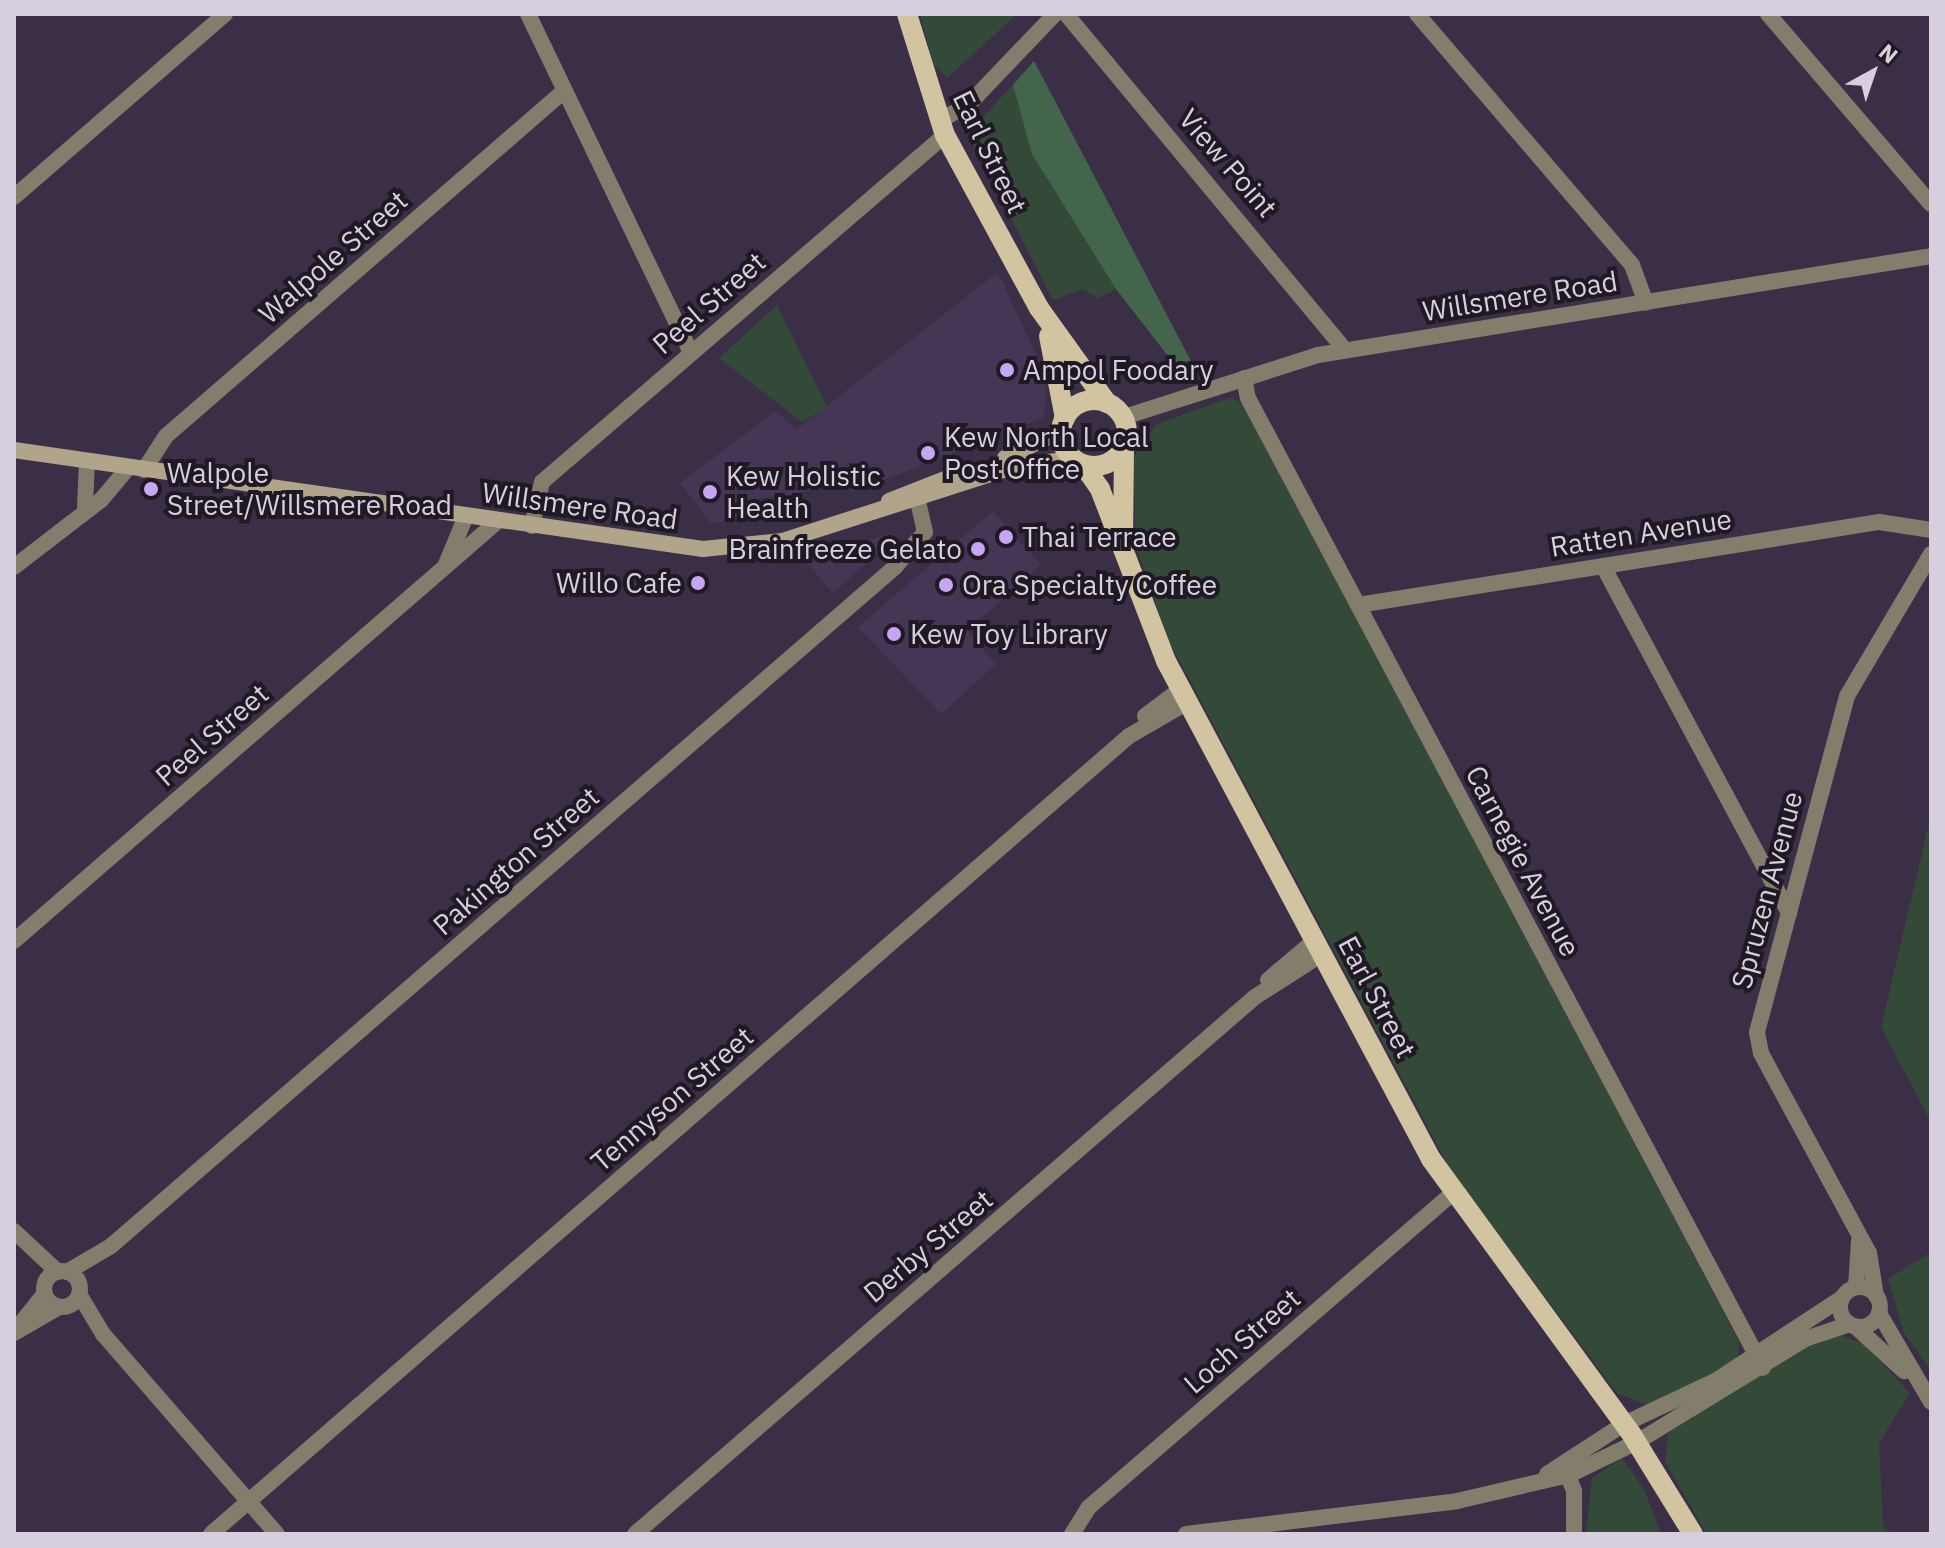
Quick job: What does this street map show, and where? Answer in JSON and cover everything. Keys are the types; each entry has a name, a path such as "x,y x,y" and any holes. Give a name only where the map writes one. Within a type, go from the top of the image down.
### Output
{"main road":[{"name":"Earl Street","path":"907,14 942,128 1039,308 1107,403"},
{"name":"Earl Street","path":"1039,308 1060,370 1063,425"},
{"path":"1083,402 1107,403 1124,417 1124,448 1079,463 1063,425 1083,402"},
{"name":"Willsmere Road","path":"851,520 1034,450 1063,425"},
{"name":"Earl Street","path":"1123,555 1124,448"},
{"name":"Willsmere Road","path":"14,450 703,549 782,541 918,501 1015,466 1079,463"},
{"name":"Earl Street","path":"1079,463 1185,696 1453,1193 1631,1434 1693,1534"}],"street":[{"path":"14,197 225,14"},
{"path":"528,14 691,352"},
{"name":"Peel Street","path":"532,526 542,482 968,105 1055,14"},
{"name":"View Point","path":"1066,14 1330,323 1345,350"},
{"path":"1417,14 1632,265 1646,303"},
{"path":"1768,14 1931,204"},
{"name":"Walpole Street","path":"14,567 85,506 101,500 136,469 166,436 564,91"},
{"name":"Willsmere Road","path":"1124,417 1244,378 1345,350 1931,256"},
{"name":"Carnegie Avenue","path":"1244,378 1248,398 1760,1361"},
{"path":"85,506 87,461"},
{"name":"Pakington Street","path":"14,1332 54,1279 111,1246 895,567 925,532 918,501"},
{"name":"Peel Street","path":"443,569 466,516"},
{"name":"Peel Street","path":"14,941 499,520"},
{"name":"Ratten Avenue","path":"1358,605 1893,520 1931,530"},
{"name":"Spruzen Avenue","path":"1911,1377 1879,1313 1873,1263 1758,1043 1789,913 1852,681 1931,554"},
{"path":"1603,566 1789,913"},
{"name":"Tennyson Street","path":"211,1534 1129,736 1161,700 1185,696"},
{"name":"Derby Street","path":"635,1534 1255,997 1318,947"},
{"name":"Loch Street","path":"1072,1534 1088,1508 1453,1193"},
{"path":"17,1234 277,1534"},
{"path":"1760,1361 1856,1287 1859,1240"},
{"name":"Pakington Street","path":"14,1332 71,1299 111,1246"},
{"path":"54,1279 71,1299"},
{"path":"1856,1287 1876,1296"},
{"path":"1842,1298 1852,1325 1911,1377 1931,1402"},
{"path":"1186,1534 1457,1501 1528,1485 1566,1470 1631,1434 1664,1410 1760,1361 1805,1339 1879,1313"},
{"path":"1566,1470 1574,1534"}],"shaded area":[{"path":"998,272 1047,379 1044,418 853,492 842,479 795,495 751,499 732,522 711,523 680,483 776,411 796,430"},
{"path":"993,511 1041,565 967,631 996,664 941,714 858,627"},
{"path":"888,534 893,540 833,593 805,561"}],"green space":[{"path":"920,14 1017,14 947,78 933,64"},
{"path":"1034,61 1192,363 1175,365 1116,289 1098,299 1083,289 1053,300 968,134"},
{"path":"1034,61 1192,363 1175,365 1116,289 1032,154 1013,85"},
{"path":"777,305 827,407 802,422 719,358"},
{"path":"1232,397 1243,405 1739,1341 1737,1361 1650,1406 1617,1393 1451,1171 1169,641 1136,547 1133,458 1157,424"},
{"path":"1931,815 1931,1122 1881,1027"},
{"path":"1931,1252 1931,1370 1904,1333 1888,1279"},
{"path":"1840,1335 1864,1344 1910,1393 1879,1443 1883,1527 1892,1534 1707,1534 1665,1462 1668,1433 1811,1342"},
{"path":"1622,1458 1644,1489 1661,1534 1586,1534 1592,1478"}],"place":[{"name":"Ampol Foodary","path":"1007,370"},
{"name":"Kew North Local Post Office","path":"928,453"},
{"name":"Walpole Street/Willsmere Road","path":"151,489"},
{"name":"Kew Holistic Health","path":"710,492"},
{"name":"Thai Terrace","path":"1006,537"},
{"name":"Brainfreeze Gelato","path":"978,549"},
{"name":"Willo Cafe","path":"698,583"},
{"name":"Ora Specialty Coffee","path":"946,585"},
{"name":"Kew Toy Library","path":"894,634"}]}
